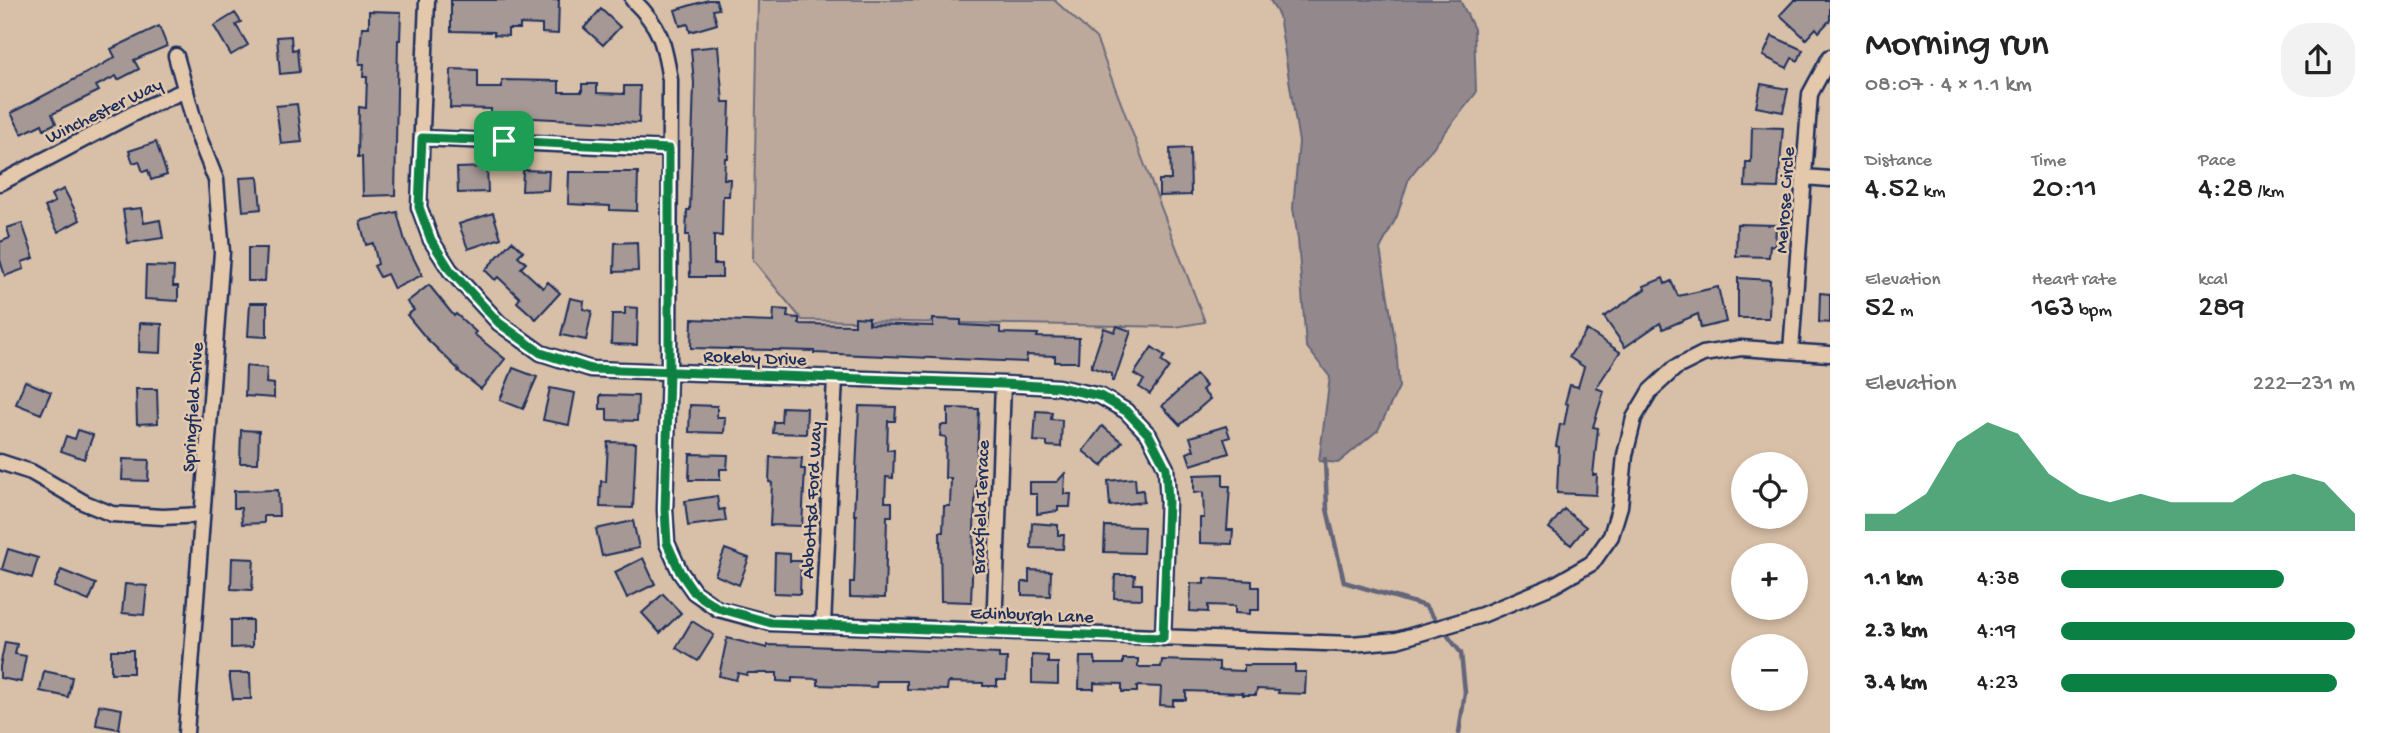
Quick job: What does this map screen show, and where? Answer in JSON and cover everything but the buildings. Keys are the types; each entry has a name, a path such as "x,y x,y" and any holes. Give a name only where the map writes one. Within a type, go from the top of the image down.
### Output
{"street":[{"name":"Rokeby Drive","path":"427,0 419,207 431,240 450,270 499,323 541,353 591,369 1003,384 1058,387 1100,396 1126,411 1149,435 1166,468 1168,501 1163,638"},
{"name":"Edinburgh Lane","path":"633,0 652,18 665,46 670,80 669,372 665,521 667,543 680,572 694,592 718,608 771,623 1352,645 1397,640 1482,615 1554,585 1592,563 1611,536 1620,506 1625,455 1634,418 1650,391 1675,368 1703,354 1741,348 1830,354"},
{"name":"Springfield Drive","path":"176,56 198,135 216,180 222,251 186,733"},
{"name":"Melrose Circle","path":"1791,351 1811,94 1830,57"},
{"name":"Winchester Way","path":"0,183 144,108 186,90"},
{"path":"422,138 669,149"},
{"path":"1804,177 1830,179"},
{"name":"Abbottsd Ford Way","path":"823,625 835,378"},
{"name":"Braxfield Terrace","path":"994,631 1003,384"},
{"path":"0,462 31,472 85,503 112,514 163,517 202,514"}],"shaded area":[{"path":"758,0 1054,0 1096,38 1205,322 1175,327 802,320 753,260"},
{"path":"1270,0 1460,0 1474,29 1476,93 1409,178 1397,216 1380,249 1396,346 1399,387 1378,430 1338,463 1319,461 1330,377 1306,346 1293,208 1299,142 1279,16"}],"waterway":[{"path":"1325,459 1327,509 1344,582 1425,606 1461,653 1465,692 1459,733"}],"route":[{"path":"504,141 422,138 419,207 431,240 450,270 499,323 541,353 591,369 669,372 1003,384 1058,387 1100,396 1126,411 1149,435 1166,468 1168,501 1163,638 771,623 718,608 694,592 680,572 667,543 665,510 669,372 669,149 504,141"}]}
